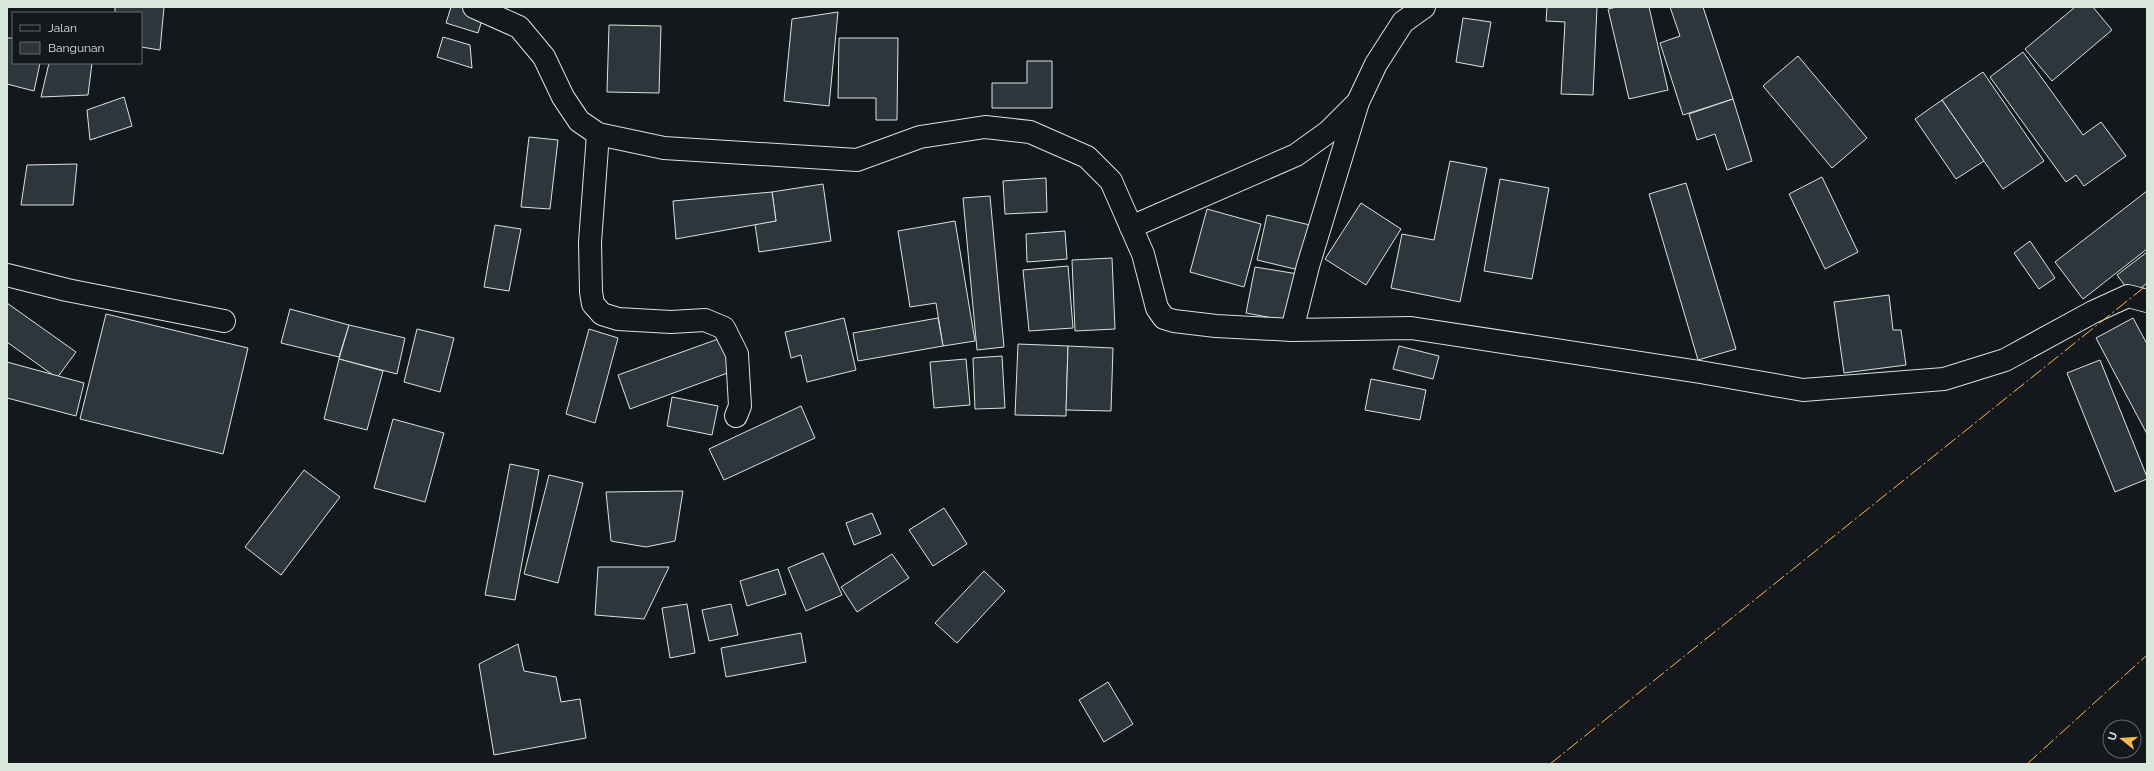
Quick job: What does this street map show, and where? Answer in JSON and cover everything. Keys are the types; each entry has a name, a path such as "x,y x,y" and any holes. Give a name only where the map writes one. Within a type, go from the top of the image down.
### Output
{"street":[{"path":"474,7 519,27 544,57 563,97 579,121 598,134 664,148 857,160 920,136 985,126 1030,132 1087,157 1111,181 1143,254 1157,308 1164,318 1216,326 1292,330 1411,328 1700,372 1804,390 1944,379 2005,360 2093,312 2128,296 2147,301"},
{"path":"1292,330 1308,266 1358,102 1376,64 1404,22 1424,7"},
{"path":"1131,227 1296,155 1328,132 1358,102"},
{"path":"598,134 590,242 591,292 593,304 602,314 618,319 671,322 705,320 724,328 737,354 740,406 736,416"},
{"path":"7,276 67,290 224,320"}],"building":[{"path":"115,7 164,7 160,50 142,47 142,12 115,12"},
{"path":"451,7 486,7 478,33 446,23"},
{"path":"1547,7 1597,7 1593,95 1561,94 1565,22 1546,21"},
{"path":"1617,7 1649,7 1668,90 1629,99 1608,9"},
{"path":"1670,7 1703,7 1733,99 1683,115 1660,43 1680,36"},
{"path":"2075,7 2093,7 2112,30 2052,81 2025,49"},
{"path":"838,12 829,106 784,101 792,19"},
{"path":"1463,18 1491,22 1483,67 1456,62"},
{"path":"609,25 661,26 659,93 607,92"},
{"path":"443,37 470,45 472,68 437,57"},
{"path":"7,38 12,38 12,64 40,64 34,91 7,84"},
{"path":"839,38 898,38 897,120 876,120 876,98 838,98"},
{"path":"2023,52 2083,135 2101,122 2126,156 2084,186 2076,175 2066,182 1990,77"},
{"path":"1798,56 1867,138 1832,168 1763,86"},
{"path":"1027,61 1052,61 1052,108 992,108 992,83 1027,83"},
{"path":"49,64 92,64 88,95 41,97"},
{"path":"1983,72 2044,161 2003,189 1942,100"},
{"path":"124,97 132,126 90,140 87,110"},
{"path":"1733,99 1752,161 1727,170 1715,134 1697,140 1689,114"},
{"path":"1942,100 1984,161 1956,179 1915,119"},
{"path":"529,137 558,140 550,209 521,207"},
{"path":"1450,161 1487,168 1460,302 1391,288 1402,234 1434,240"},
{"path":"77,164 73,205 21,205 27,165"},
{"path":"1822,177 1858,252 1825,269 1789,194"},
{"path":"1046,178 1047,212 1005,214 1003,181"},
{"path":"1500,179 1549,188 1532,279 1484,271"},
{"path":"1686,183 1736,349 1698,360 1649,194"},
{"path":"823,184 831,241 759,252 755,224 776,221 772,192"},
{"path":"2147,191 2147,249 2083,299 2055,262"},
{"path":"772,192 776,221 676,239 673,201"},
{"path":"990,196 1004,347 977,350 963,198"},
{"path":"1361,203 1401,229 1366,285 1325,259"},
{"path":"1207,209 1261,224 1244,287 1190,272"},
{"path":"1267,215 1310,225 1299,270 1257,260"},
{"path":"955,221 975,341 943,346 936,303 910,307 898,231"},
{"path":"495,225 521,229 509,291 484,287"},
{"path":"1065,231 1067,259 1027,262 1026,234"},
{"path":"2030,241 2055,278 2039,289 2014,253"},
{"path":"2147,252 2147,283 2132,295 2117,275"},
{"path":"1112,258 1115,329 1075,331 1072,260"},
{"path":"1068,266 1073,328 1029,331 1023,270"},
{"path":"1255,267 1298,274 1289,321 1246,313"},
{"path":"1889,295 1893,330 1901,330 1906,365 1844,373 1834,302"},
{"path":"7,303 76,352 57,378 7,342"},
{"path":"290,309 349,325 339,357 281,343"},
{"path":"106,314 248,348 223,454 80,419"},
{"path":"844,318 856,370 807,382 801,355 791,358 785,332"},
{"path":"938,318 943,346 858,361 853,333"},
{"path":"2133,318 2147,344 2147,434 2096,338"},
{"path":"349,325 405,338 397,374 339,359"},
{"path":"417,329 454,338 440,392 404,382"},
{"path":"589,329 618,338 595,423 566,414"},
{"path":"721,338 733,371 630,409 618,375"},
{"path":"1018,344 1068,346 1066,416 1015,415"},
{"path":"1068,346 1113,348 1111,411 1066,410"},
{"path":"1399,346 1439,356 1433,379 1393,369"},
{"path":"1002,356 1005,408 975,409 973,358"},
{"path":"339,359 383,371 367,430 324,419"},
{"path":"966,359 970,405 934,408 930,362"},
{"path":"2100,360 2147,477 2147,479 2115,492 2067,373"},
{"path":"7,362 84,383 76,416 7,398"},
{"path":"1371,379 1426,390 1420,420 1365,410"},
{"path":"672,397 718,406 712,435 667,426"},
{"path":"801,406 815,438 724,480 709,449"},
{"path":"393,419 444,433 425,502 374,488"},
{"path":"510,464 539,470 515,600 485,595"},
{"path":"304,470 340,497 281,575 245,547"},
{"path":"549,475 583,483 558,583 524,574"},
{"path":"683,491 675,541 646,547 611,541 606,492"},
{"path":"944,508 967,544 933,566 909,530"},
{"path":"872,513 881,534 854,545 846,523"},
{"path":"823,553 842,595 806,611 788,568"},
{"path":"892,554 909,578 857,612 841,587"},
{"path":"598,567 669,567 644,619 595,615"},
{"path":"778,569 786,594 747,606 740,581"},
{"path":"984,571 1005,591 957,643 935,623"},
{"path":"687,604 695,653 670,658 662,608"},
{"path":"731,604 738,635 709,641 702,610"},
{"path":"801,633 806,662 726,677 721,648"},
{"path":"518,644 524,671 556,677 561,702 580,699 586,738 494,755 479,664"},
{"path":"1108,682 1133,724 1104,742 1079,700"}],"power":[{"path":"1550,764 2147,285"},
{"path":"2027,764 2147,655"}]}
